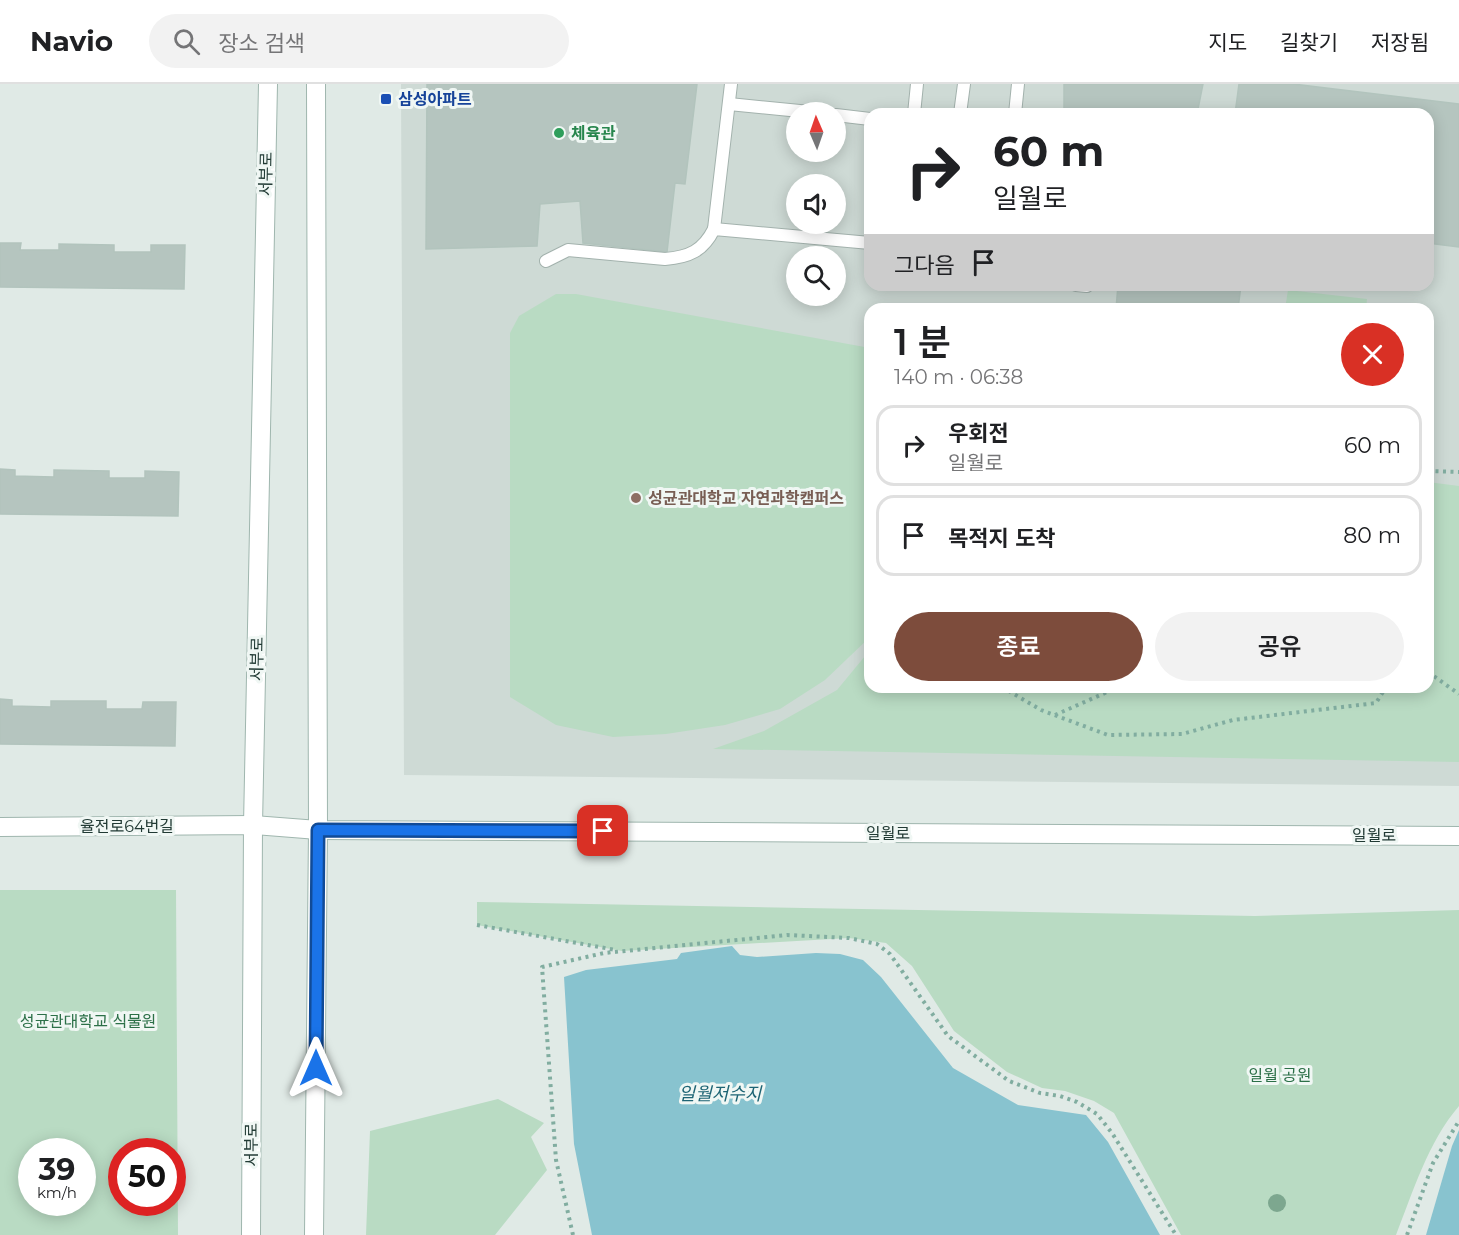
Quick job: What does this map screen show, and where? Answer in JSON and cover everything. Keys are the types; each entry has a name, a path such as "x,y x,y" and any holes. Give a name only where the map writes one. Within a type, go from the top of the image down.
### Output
{"main road":[{"name":"서부로","path":"251,1235 253,825 268,84"},
{"path":"314,1235 318,830 316,84"},
{"name":"율전로64번길","path":"0,827 253,825 318,830"},
{"name":"일월로","path":"318,830 1459,836"}],"lane":[{"path":"546,261 568,250 665,259 678,258 694,253 707,244 714,230 731,84"},
{"path":"915,108 917,84"},
{"path":"961,108 964,84"},
{"path":"1016,108 1018,84"},
{"path":"729,104 786,110"},
{"path":"846,116 864,118"},
{"path":"714,230 864,242"}],"path":[{"path":"1434,471 1459,472"},
{"path":"1434,676 1459,694"},
{"path":"1012,693 1041,710 1108,735 1182,734 1233,720 1376,703 1382,693"},
{"path":"1054,715 1105,693"},
{"path":"477,925 622,951"},
{"path":"573,1235 556,1160 542,968 604,953 787,935 849,938 876,944 890,954 948,1036 1010,1081 1040,1093 1060,1095 1097,1114 1112,1133 1176,1235"},
{"path":"1407,1235 1433,1163 1459,1121"}],"shaded area":[{"name":"성균관대학교 자연과학캠퍼스","path":"401,84 1459,84 1459,786 404,775"}],"green space":[{"path":"1288,291 1367,299 1367,303 1286,303"},
{"path":"556,294 576,294 864,347 864,643 825,680 780,709 725,725 666,734 613,737 556,725 510,697 510,333 519,316"},
{"path":"1434,483 1459,486 1459,762 713,749 764,731 837,690 864,657 864,693 1434,693"},
{"name":"성균관대학교 식물원","path":"0,890 176,890 177,1138 108,1138 108,1216 178,1216 178,1235 0,1235"},
{"name":"일월 공원","path":"477,902 1255,916 1459,910 1459,1106 1438,1135 1430,1151 1396,1235 1181,1235 1114,1113 1094,1101 1065,1091 1042,1088 1007,1072 954,1031 912,966 886,943 849,938 622,951 477,925"},
{"path":"498,1099 544,1123 531,1137 547,1170 495,1235 366,1235 370,1131"}],"water":[{"name":"일월저수지","path":"732,946 740,955 757,957 816,953 840,954 863,960 881,977 953,1068 1018,1105 1086,1115 1108,1142 1160,1235 592,1235 574,1144 564,977 586,970 677,959 681,953"},
{"path":"1459,1130 1459,1235 1426,1235 1452,1146"}],"building":[{"name":"체육관","path":"427,84 697,84 685,184 675,183 667,252 583,243 580,201 540,204 537,246 426,249"},
{"path":"1064,84 1203,84 1198,108 1064,108"},
{"path":"1239,84 1293,84 1459,104 1459,247 1434,244 1434,108 1236,108"},
{"path":"0,243 21,243 20,250 59,250 59,244 114,245 114,252 151,252 151,245 185,245 184,289 0,287"},
{"path":"1118,291 1240,291 1239,303 1116,303"},
{"path":"0,469 15,470 15,476 54,477 54,470 109,471 109,478 145,478 145,471 179,472 178,516 0,514"},
{"path":"0,699 12,700 12,706 51,707 51,701 106,701 106,709 142,709 143,702 176,702 175,746 0,744"}],"place":[{"name":"삼성아파트","path":"386,99"},
{"name":"체육관","path":"559,133"},
{"name":"성균관대학교 자연과학캠퍼스","path":"636,498"}],"route":[{"path":"316,1068 318,830 603,831"}]}
